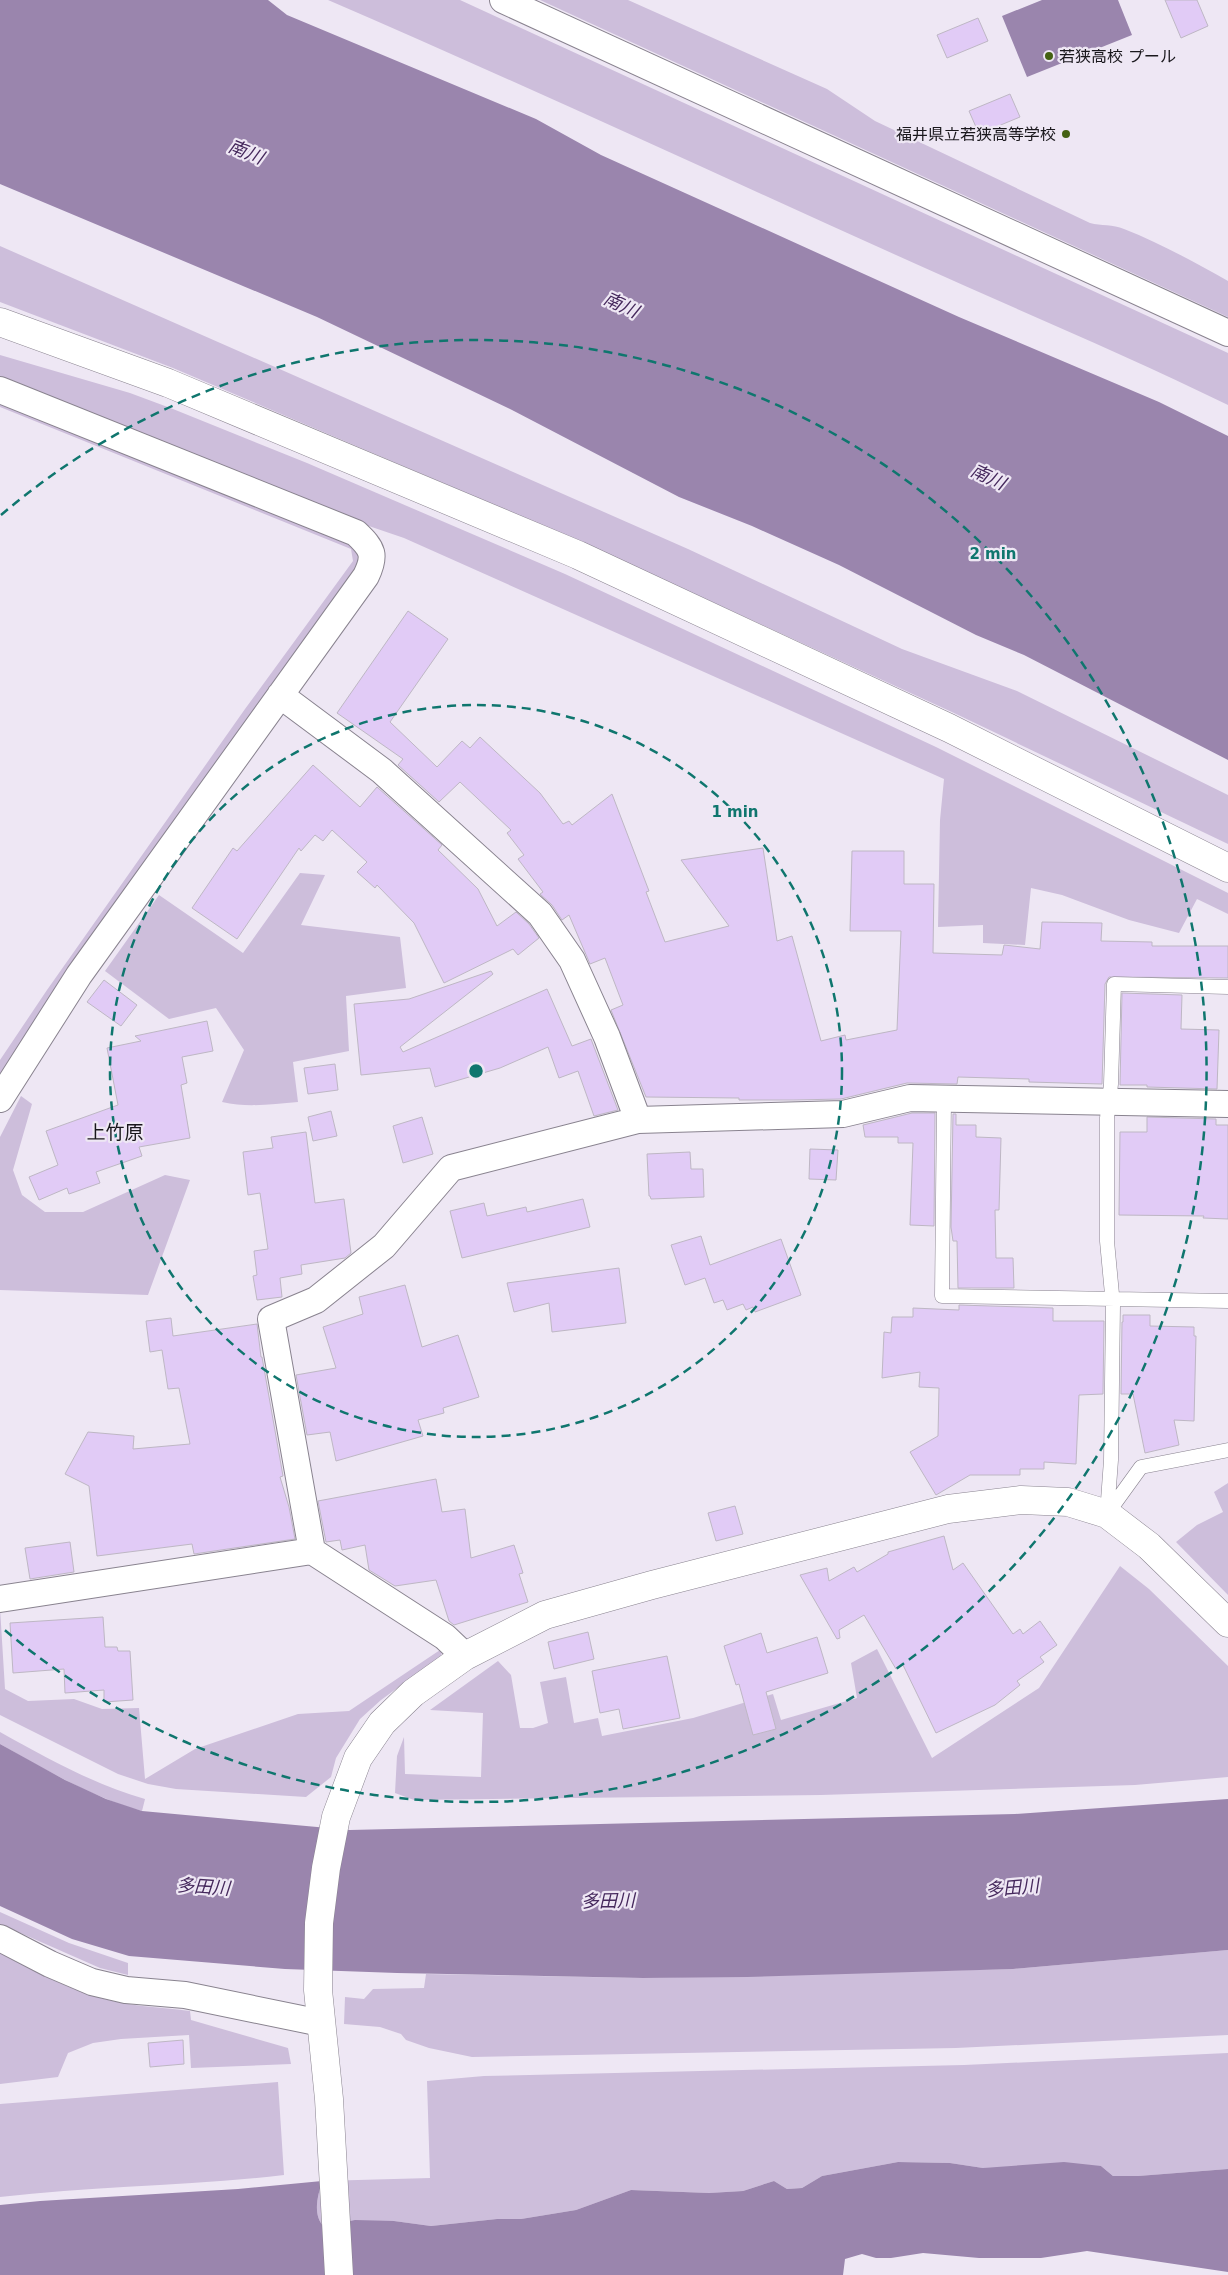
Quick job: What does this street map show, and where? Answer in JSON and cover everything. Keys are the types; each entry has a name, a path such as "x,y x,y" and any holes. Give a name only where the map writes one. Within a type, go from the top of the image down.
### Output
{"street":[{"path":"503,0 1228,333"},
{"path":"0,322 168,383 578,555 949,728 1228,868"},
{"path":"0,390 356,533 368,544 373,562 366,576 79,975 0,1099"},
{"path":"280,695 382,771 540,914 572,960 607,1038 638,1120"},
{"path":"312,1551 271,1319 316,1300 384,1246 451,1168 638,1120 843,1114 910,1098 1228,1104"},
{"path":"339,2275 329,2099 318,1990 319,1922 326,1868 336,1817 358,1758 382,1723 413,1693 465,1656 545,1615 652,1585 948,1509 1021,1500 1068,1502 1107,1514 1149,1546 1228,1623"},
{"path":"0,1599 312,1551 445,1637 465,1656"},
{"path":"0,1938 50,1964 92,1982 126,1990 185,1995 321,2023"}],"lane":[{"path":"1107,1514 1111,1460 1112,1299 1107,1241 1107,1118 1111,1084 1114,984 1228,987"},
{"path":"944,1098 942,1296 1228,1300"},
{"path":"1107,1514 1141,1468 1228,1450"}],"shaded area":[{"path":"328,0 460,0 1228,353 1228,405 1112,351"},
{"path":"540,0 628,0 827,89 875,121 1090,223 1120,227 1151,240 1228,281 1228,317"},
{"path":"0,246 688,549 902,649 1017,691 1228,795 1228,844 954,713 584,543 173,368 0,302"},
{"path":"0,355 130,393 173,409 307,463 565,574 936,747 1228,893 1228,914 1197,899 1179,933 1129,920 1062,895 1031,888 1025,945 983,943 983,925 938,927 940,820 944,779 404,538 360,523 0,376"},
{"path":"0,400 356,544 362,565 0,1082 0,1060 47,990 245,709 353,561 351,549 0,407"},
{"path":"300,873 325,875 301,925 400,937 406,988 346,996 349,1051 293,1062 298,1102 251,1105 222,1102 244,1050 216,1008 169,1019 105,971 159,895 243,953"},
{"path":"21,1096 32,1104 13,1170 22,1195 45,1212 83,1212 165,1175 190,1180 148,1295 0,1290 0,1137"},
{"path":"1228,1483 1228,1595 1176,1542 1197,1525 1223,1512 1214,1492"},
{"path":"1120,1566 1149,1589 1228,1666 1228,1777 1135,1785 821,1795 414,1800 395,1793 397,1756 404,1737 405,1774 481,1777 483,1713 430,1710 498,1661 511,1675 520,1728 533,1728 548,1723 540,1682 566,1677 574,1723 598,1718 602,1736 693,1718 773,1694 781,1720 857,1698 851,1663 877,1649 932,1758 1039,1688"},
{"path":"0,1608 5,1689 28,1701 74,1699 102,1709 139,1708 145,1779 195,1749 298,1714 349,1711 443,1648 441,1656 381,1700 360,1719 336,1758 331,1777 306,1797 176,1789 148,1784 118,1774 0,1715"},
{"path":"0,1732 89,1778 145,1799 142,1811 87,1791 34,1763 0,1744"},
{"path":"0,1912 69,1943 128,1963 128,1975 100,1968 0,1924"},
{"path":"1228,1950 1228,2035 956,2048 472,2057 429,2048 406,2040 401,2034 380,2027 344,2024 345,1997 364,1999 373,1989 424,1988 426,1974 643,1978 1013,1969"},
{"path":"0,1953 56,1981 103,1999 127,2004 190,2011 191,2020 288,2048 291,2064 191,2068 189,2035 121,2039 93,2043 68,2053 58,2077 0,2084"},
{"path":"1228,2053 1228,2169 1138,2176 1113,2176 1101,2166 983,2168 950,2163 898,2162 822,2176 802,2188 787,2189 774,2181 743,2191 709,2193 631,2190 576,2210 521,2219 497,2219 431,2226 394,2221 324,2227 320,2222 317,2211 322,2181 430,2178 427,2081 484,2076 964,2065"},
{"path":"278,2082 284,2175 0,2197 0,2104"}],"water":[{"name":"南川","path":"0,0 268,0 287,15 536,119 601,155 959,317 1159,402 1228,436 1228,760 1024,655 976,635 839,565 752,526 679,497 512,410 317,317 0,184"},
{"name":"若狭高校 プール","path":"1042,0 1118,0 1132,35 1027,77 1002,16"},
{"name":"多田川","path":"0,1744 65,1780 106,1799 142,1811 350,1830 1015,1814 1228,1799 1228,1950 1013,1969 747,1977 643,1978 285,1969 129,1956 72,1939 0,1906"},
{"path":"898,2162 950,2163 983,2168 1064,2162 1101,2166 1113,2176 1138,2176 1228,2169 1228,2272 1087,2251 1041,2258 979,2258 923,2253 891,2258 876,2258 862,2254 845,2259 843,2275 0,2275 0,2205 238,2189 322,2181 317,2211 320,2222 324,2227 355,2220 394,2221 431,2226 497,2219 521,2219 576,2210 631,2190 709,2193 743,2191 774,2181 787,2189 802,2188 822,2176"}],"building":[{"path":"1165,0 1197,0 1208,26 1181,38"},
{"path":"978,18 988,41 947,58 937,35"},
{"path":"1010,94 1020,117 979,134 969,111"},
{"path":"408,611 448,639 390,722 437,767 462,741 470,748 480,737 540,793 563,824 569,821 572,825 612,794 649,891 646,892 665,942 729,926 681,860 763,848 777,941 792,936 821,1041 845,1035 846,1040 897,1030 901,931 850,931 852,851 904,851 904,884 934,884 933,953 1002,955 1004,945 1040,949 1042,922 1102,923 1101,941 1152,942 1152,946 1228,946 1228,978 1109,977 1105,984 1102,1084 1029,1082 1029,1079 958,1077 957,1084 907,1083 841,1099 739,1100 739,1098 646,1097 611,1010 623,1005 605,958 590,964 569,915 562,920 552,905 540,894 543,892 518,859 524,855 507,833 511,830 460,782 439,802 398,765 403,759 337,713"},
{"path":"313,765 360,807 377,787 442,845 438,850 478,889 497,926 516,912 529,924 539,938 518,955 513,949 444,983 414,923 377,885 375,888 357,872 367,862 332,830 323,841 315,835 301,851 299,848 237,939 192,908 233,848 237,851"},
{"path":"491,971 493,974 400,1047 403,1052 547,989 572,1046 591,1039 618,1110 594,1116 578,1071 559,1078 548,1047 500,1068 435,1087 430,1068 361,1075 354,1004 409,999"},
{"path":"104,980 137,1005 121,1026 87,1002"},
{"path":"1122,993 1182,995 1181,1029 1219,1030 1217,1089 1120,1085"},
{"path":"207,1021 213,1051 182,1057 187,1083 181,1085 190,1138 139,1147 142,1156 96,1172 100,1183 69,1194 67,1188 39,1200 29,1177 58,1165 46,1131 118,1105 107,1048 141,1041 135,1036"},
{"path":"335,1064 338,1090 308,1094 304,1068"},
{"path":"331,1111 337,1136 313,1141 308,1117"},
{"path":"912,1113 935,1113 934,1226 910,1225 913,1143 898,1143 898,1137 865,1137 863,1125"},
{"path":"953,1114 956,1114 956,1125 976,1125 976,1137 1001,1138 999,1210 995,1210 996,1258 1013,1258 1014,1288 958,1288 957,1241 953,1241 951,1227"},
{"path":"422,1117 433,1154 403,1163 393,1126"},
{"path":"1147,1117 1216,1119 1216,1125 1228,1125 1228,1219 1203,1218 1204,1216 1119,1215 1120,1132 1147,1132"},
{"path":"306,1132 315,1203 344,1199 351,1253 345,1258 301,1265 302,1274 280,1278 282,1297 257,1300 253,1276 257,1275 254,1251 268,1249 260,1193 248,1195 243,1152 273,1148 271,1137"},
{"path":"810,1149 838,1150 836,1180 809,1179"},
{"path":"690,1152 691,1169 703,1169 704,1197 651,1199 649,1196 647,1154"},
{"path":"583,1199 590,1227 462,1258 450,1211 484,1203 487,1216 526,1207 527,1212"},
{"path":"701,1236 710,1265 781,1239 801,1295 755,1312 753,1307 746,1310 743,1304 727,1310 723,1300 714,1303 705,1278 685,1285 671,1245"},
{"path":"619,1268 626,1323 552,1332 549,1303 514,1312 507,1283"},
{"path":"405,1285 422,1347 458,1335 479,1397 443,1408 444,1413 418,1420 423,1436 336,1461 330,1432 307,1435 296,1375 336,1368 323,1327 363,1314 359,1297"},
{"path":"959,1305 1053,1308 1053,1321 1104,1321 1103,1394 1079,1395 1076,1464 1044,1462 1044,1469 1020,1469 1020,1475 970,1475 936,1495 910,1452 938,1436 939,1388 919,1387 920,1372 882,1378 884,1332 891,1333 892,1317 913,1317 913,1308 959,1310"},
{"path":"1123,1315 1150,1315 1150,1326 1194,1327 1194,1336 1196,1336 1194,1421 1174,1420 1179,1445 1145,1453 1133,1394 1121,1394"},
{"path":"171,1318 173,1336 257,1324 261,1357 283,1476 280,1477 289,1507 295,1539 194,1554 192,1544 97,1556 89,1486 65,1474 88,1432 134,1436 133,1449 190,1444 179,1388 168,1389 162,1350 150,1352 146,1321"},
{"path":"436,1479 442,1512 465,1509 471,1558 514,1545 523,1573 519,1574 528,1602 454,1625 449,1621 436,1580 395,1586 369,1570 365,1545 342,1550 340,1540 326,1542 318,1501"},
{"path":"735,1506 743,1534 716,1541 708,1513"},
{"path":"944,1536 953,1570 963,1563 1013,1634 1020,1629 1023,1634 1040,1621 1057,1645 1040,1657 1044,1662 1017,1681 1020,1685 995,1705 936,1733 903,1665 896,1669 864,1615 839,1630 840,1638 837,1639 800,1575 827,1568 829,1581 854,1567 857,1572 888,1554 888,1552"},
{"path":"70,1542 74,1572 30,1579 25,1548"},
{"path":"103,1617 105,1647 117,1647 118,1651 130,1651 133,1700 104,1702 104,1690 65,1693 64,1669 13,1673 10,1623"},
{"path":"588,1632 594,1659 554,1669 548,1642"},
{"path":"761,1633 767,1653 817,1637 828,1673 766,1692 776,1729 753,1735 739,1684 736,1685 724,1646"},
{"path":"667,1656 680,1718 623,1729 619,1709 600,1713 592,1671"},
{"path":"183,2040 184,2064 150,2067 148,2043"}],"place":[{"name":"若狭高校 プール","path":"1049,56"},
{"name":"福井県立若狭高等学校","path":"1066,134"}],"district":[{"name":"上竹原","path":"115,1132"}]}
